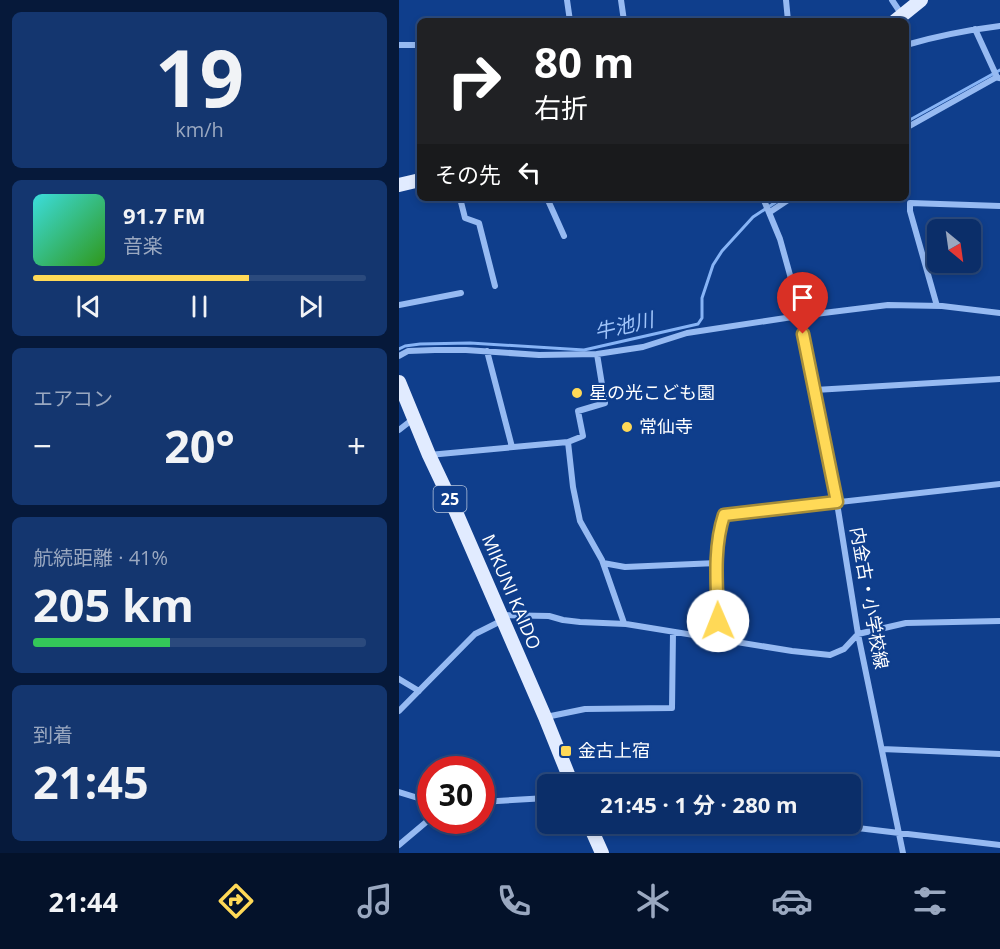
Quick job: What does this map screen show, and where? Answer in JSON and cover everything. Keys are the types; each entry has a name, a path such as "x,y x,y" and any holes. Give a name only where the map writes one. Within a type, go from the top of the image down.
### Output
{"main road":[{"path":"899,18 921,0"},
{"path":"399,184 417,181"},
{"name":"MIKUNI KAIDO","path":"399,382 413,419 503,618 568,774"},
{"path":"593,834 602,853"}],"street":[{"path":"567,0 570,18"},
{"path":"621,0 624,18"},
{"path":"786,0 788,18"},
{"path":"892,0 899,18"},
{"path":"909,44 975,29 1000,26"},
{"path":"909,126 997,74 975,29"},
{"path":"399,45 417,45"},
{"path":"461,201 465,218 479,223 495,286"},
{"path":"548,201 564,236"},
{"name":"内金古・小学校線","path":"764,201 780,239 815,390 837,502 858,634 903,853"},
{"path":"769,211 786,201"},
{"path":"937,306 910,211 910,203 1000,206"},
{"path":"399,305 461,293"},
{"path":"399,356 408,351 435,350 487,351 539,356 597,354 643,347 687,333 888,305 937,306 1000,313"},
{"path":"487,351 512,447"},
{"path":"429,455 567,442 583,436 578,411 605,403 597,354"},
{"path":"815,390 1000,379"},
{"path":"399,430 413,419"},
{"path":"567,442 580,521 603,563 624,623"},
{"path":"718,639 717,563 719,529 724,515 1000,484"},
{"path":"603,563 625,567 717,563"},
{"path":"399,711 475,634 503,618 549,616 580,622 624,623 792,651 830,655 844,649 858,634 906,623 1000,621"},
{"path":"545,717 585,709 672,708 672,632"},
{"path":"399,679 419,691"},
{"path":"882,749 1000,754"},
{"path":"399,792 417,798"},
{"path":"495,801 537,799"},
{"path":"861,828 1000,844"},
{"path":"399,845 417,830"}],"waterway":[{"name":"牛池川","path":"909,120 1000,70"},
{"name":"牛池川","path":"399,349 420,344 470,343 584,350 698,324 702,318 702,298 713,265 722,251 753,217 777,201"}],"place":[{"name":"星の光こども園","path":"577,393"},
{"name":"常仙寺","path":"627,427"},
{"name":"金古上宿","path":"566,751"}],"route":[{"path":"718,621 717,563 719,529 724,515 837,502 803,334"}]}
